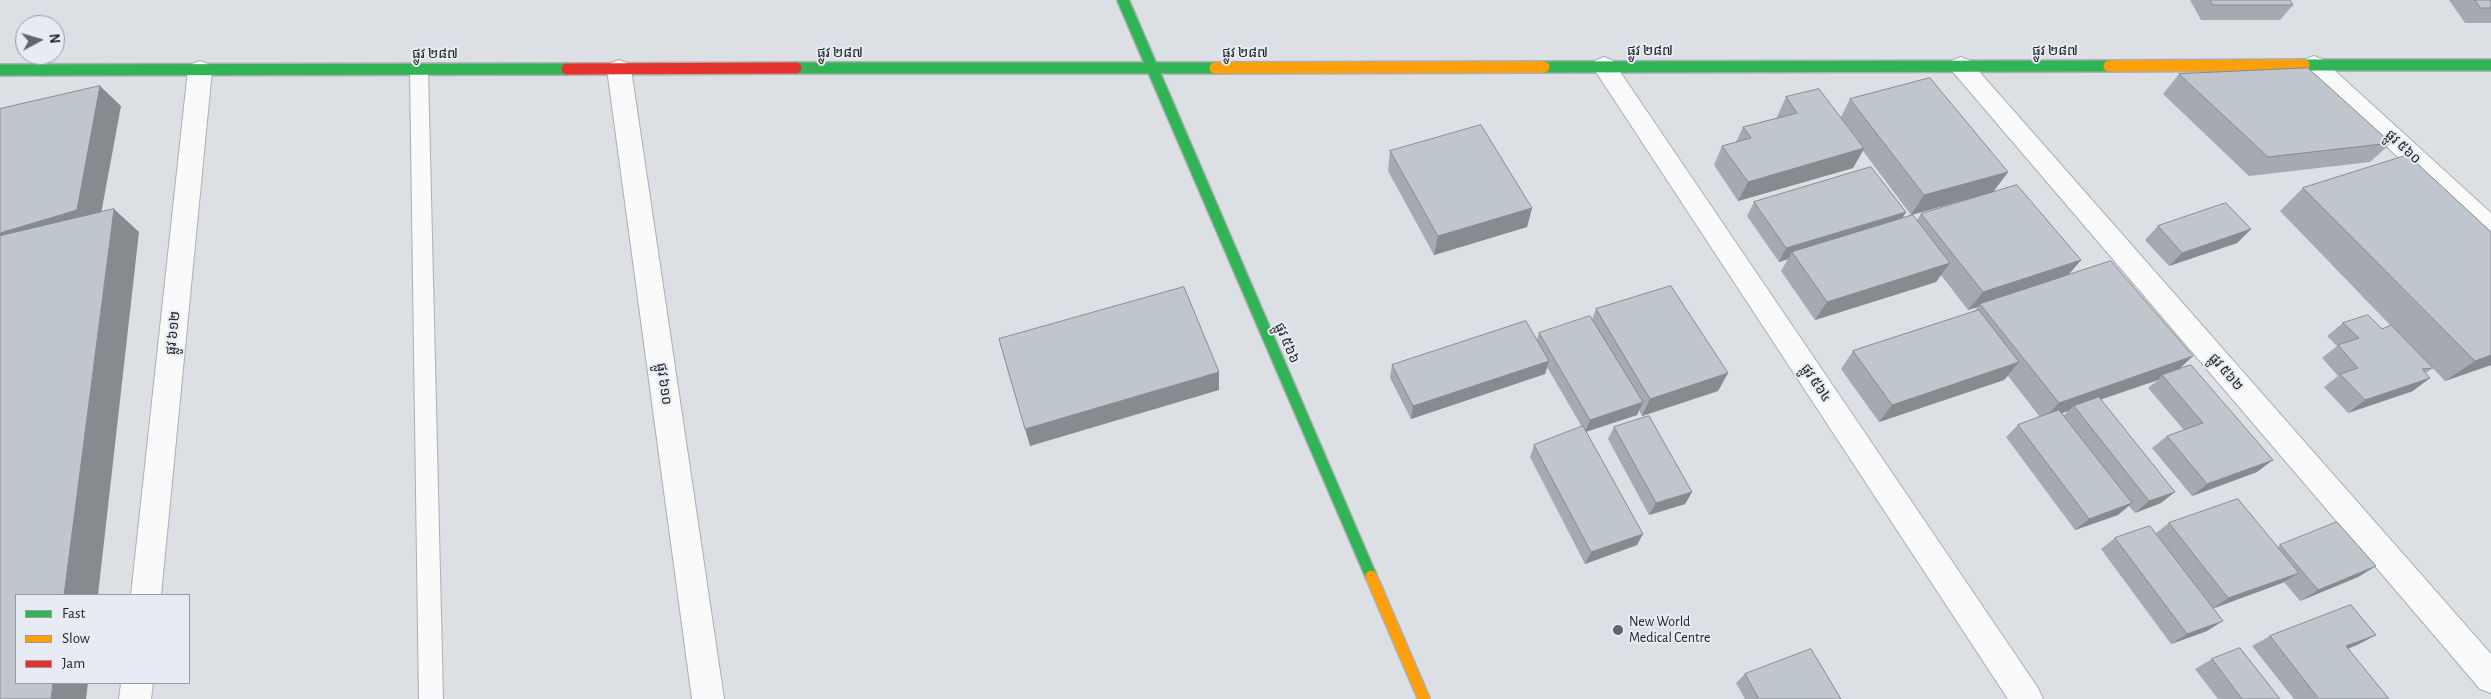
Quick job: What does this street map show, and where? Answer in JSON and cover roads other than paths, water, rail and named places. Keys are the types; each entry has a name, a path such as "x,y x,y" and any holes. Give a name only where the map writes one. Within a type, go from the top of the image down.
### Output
{"street":[{"name":"ផ្លូវ ៥៦៦","path":"1123,0 1424,699"},
{"name":"ផ្លូវ ២៨៧","path":"1,73 200,70 2491,64"},
{"name":"ផ្លូវ ៥៦០","path":"2314,65 2491,229"},
{"name":"ផ្លូវ ៥៦៤","path":"1604,66 2027,699"},
{"name":"ផ្លូវ ៥៦២","path":"1961,66 2491,678"},
{"name":"ផ្លូវ ៦១០","path":"620,69 708,699"},
{"name":"ផ្លូវ ៦១២","path":"146,594 200,70"},
{"path":"135,699 137,684"}],"lane":[{"path":"419,70 431,699"}],"place":[{"name":"New World Medical Centre","path":"1618,630"}]}
